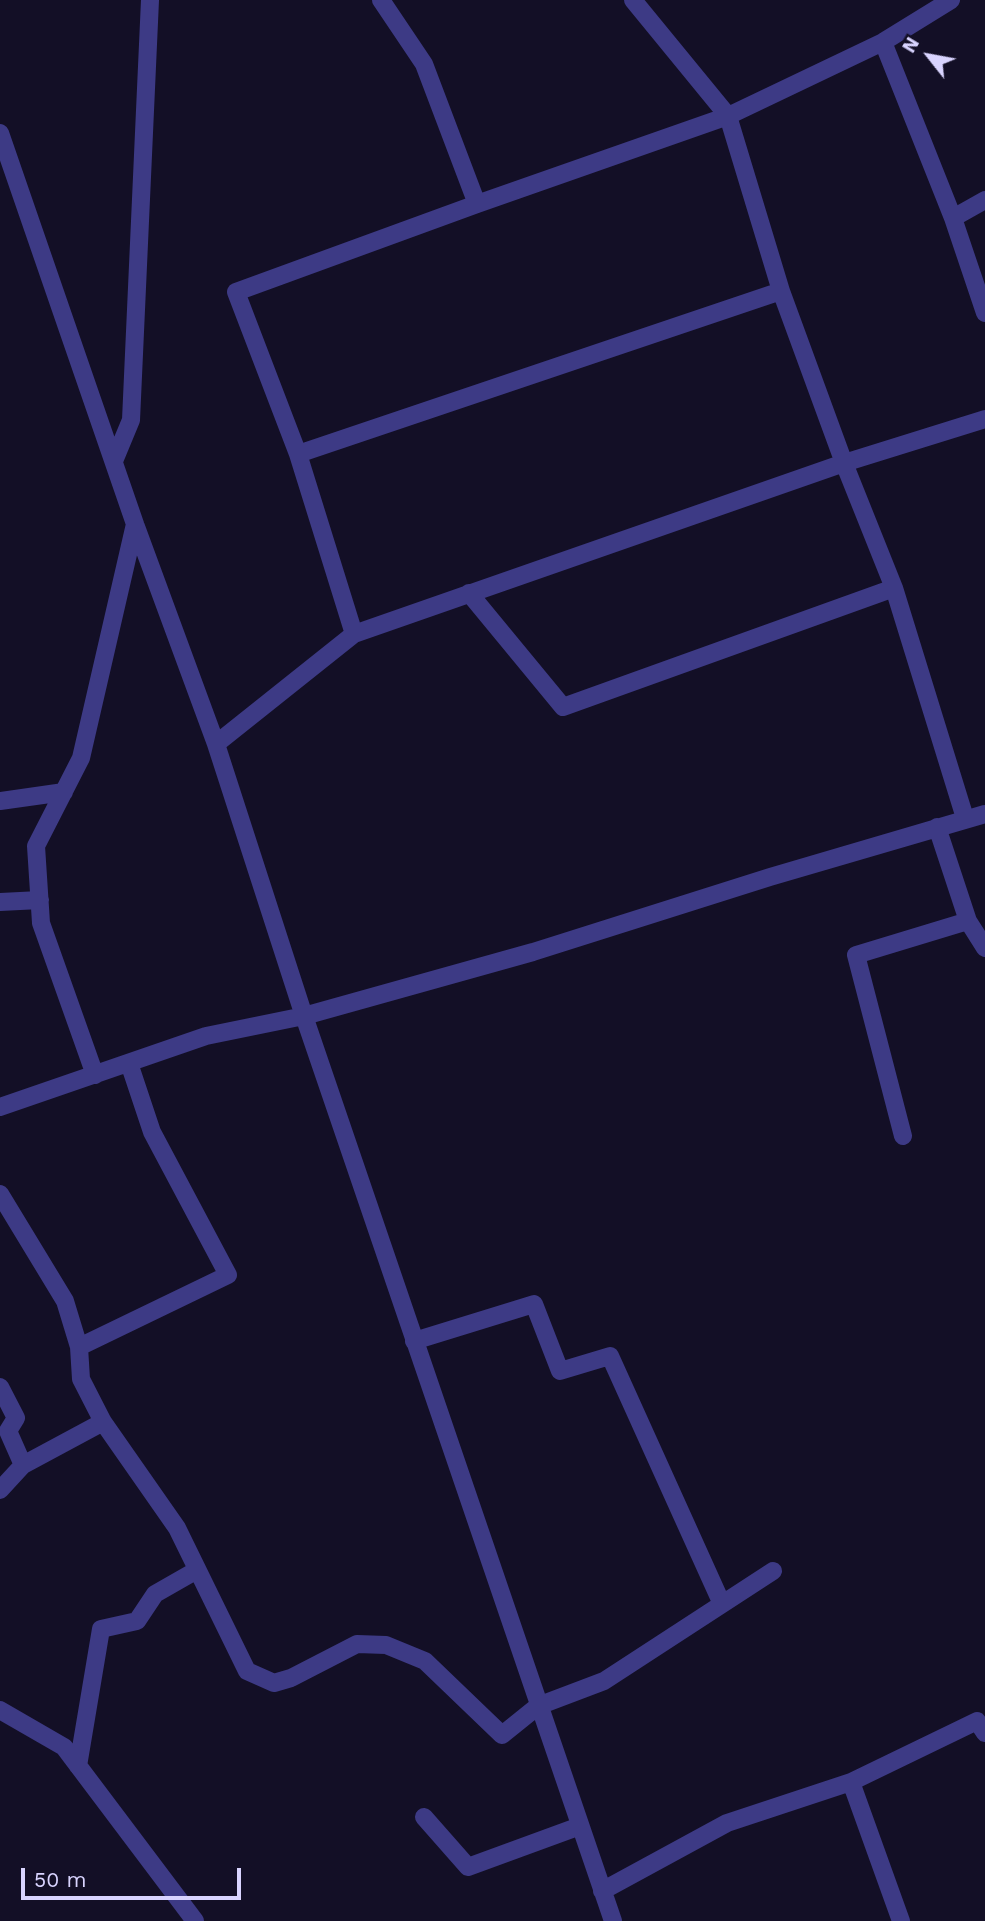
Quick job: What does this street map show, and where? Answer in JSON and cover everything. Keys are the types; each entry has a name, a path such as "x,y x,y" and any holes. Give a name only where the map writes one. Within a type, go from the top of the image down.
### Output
{"street":[{"path":"114,461 131,420 150,0"},
{"path":"381,0 424,64 478,204"},
{"path":"633,0 728,116 780,291 894,588 965,818"},
{"path":"354,634 298,454 236,292 728,116 883,42 951,0"},
{"path":"883,42 953,218 985,313"},
{"path":"0,133 135,524 216,744 304,1016 613,1921"},
{"path":"953,218 985,200"},
{"path":"298,454 780,291"},
{"path":"216,744 354,634 844,463 985,419"},
{"path":"95,1075 41,923 36,846 82,758 135,524"},
{"path":"469,593 563,707 894,588"},
{"path":"0,801 64,792"},
{"path":"0,1107 205,1036 304,1016 533,952 985,814"},
{"path":"937,827 968,921 985,948"},
{"path":"0,902 40,900"},
{"path":"903,1136 856,955 968,921"},
{"path":"79,1347 228,1275 152,1132 130,1063"},
{"path":"0,1194 65,1301 79,1347 81,1379 103,1422 177,1528 247,1671 274,1683 291,1678 357,1644 386,1645 425,1661 502,1735 538,1706 604,1681 773,1571"},
{"path":"414,1341 534,1304 560,1371 610,1356 722,1604"},
{"path":"0,1387 16,1418 8,1431 23,1465"},
{"path":"0,1490 23,1465 103,1422"},
{"path":"78,1766 102,1629 137,1621 155,1594 197,1570"},
{"path":"0,1710 64,1747 195,1921"},
{"path":"601,1891 727,1823 851,1782 983,1723"},
{"path":"851,1782 901,1921"},
{"path":"424,1817 468,1867 580,1826"}]}
